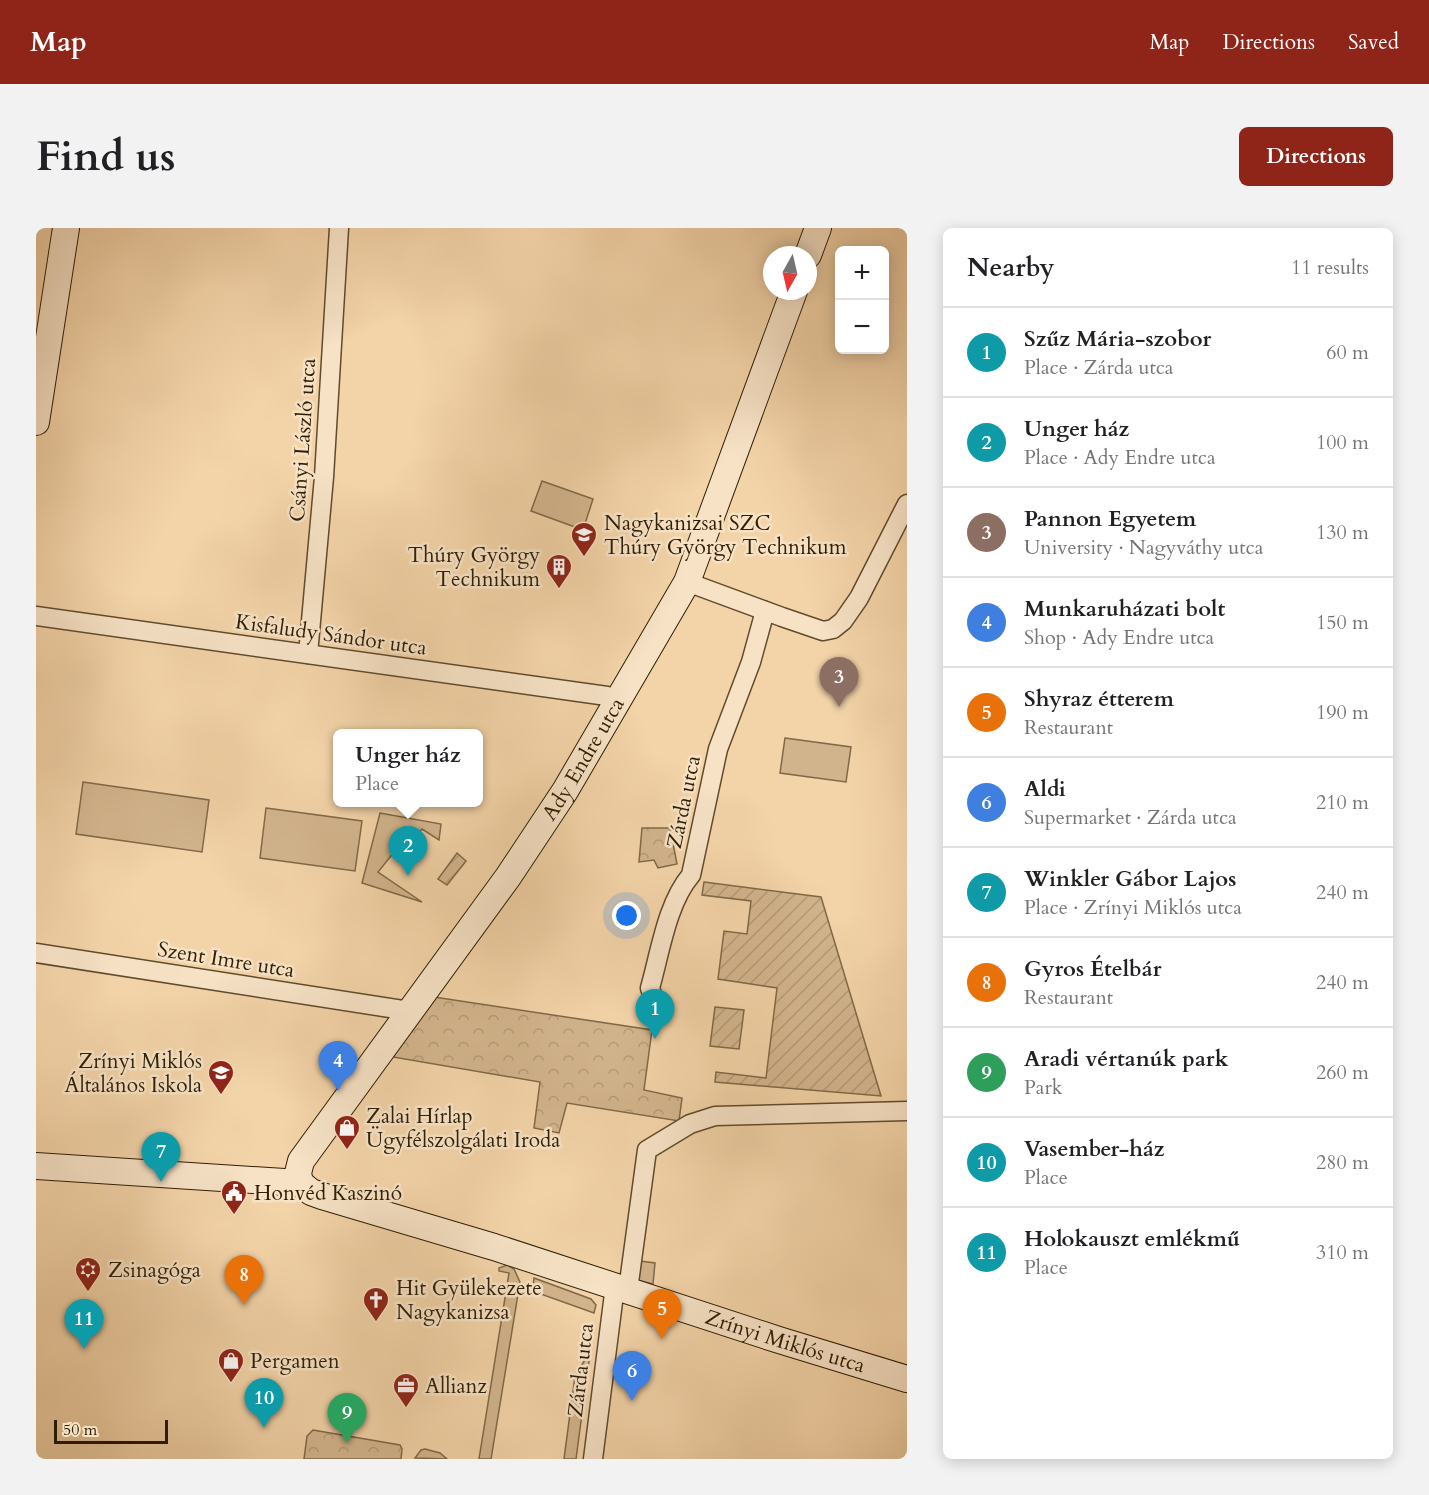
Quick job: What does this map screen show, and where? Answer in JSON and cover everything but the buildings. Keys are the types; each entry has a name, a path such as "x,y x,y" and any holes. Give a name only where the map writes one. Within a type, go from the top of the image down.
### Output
{"main road":[{"path":"36,422 66,228"},
{"path":"811,246 818,228"},
{"name":"Ady Endre utca","path":"300,1183 298,1173 301,1161 508,878 566,791 687,582 791,300"},
{"name":"Zrínyi Miklós utca","path":"36,1166 300,1183 311,1192 322,1196 494,1247 835,1358 907,1379"}],"street":[{"name":"Csányi László utca","path":"308,654 324,477 339,228"},
{"path":"687,582 823,631 833,629 843,621 859,598 907,504"},
{"name":"Zárda utca","path":"654,1000 650,988 677,897 691,875 718,749 751,662 765,611"},
{"name":"Kisfaludy Sándor utca","path":"36,616 608,696 617,703"},
{"name":"Szent Imre utca","path":"36,953 409,1011"},
{"name":"Zárda utca","path":"593,1459 647,1150 690,1124 715,1116 907,1111"}],"green space":[{"path":"542,481 593,499 583,530 531,511"},
{"path":"785,738 851,747 846,782 780,773"},
{"path":"83,782 209,800 202,852 76,834"},
{"path":"266,808 362,821 355,871 260,858"},
{"path":"380,813 441,824 439,840 422,829 417,835 411,831 378,872 422,902 362,883"},
{"path":"642,828 670,828 677,864 658,868 654,860 639,862"},
{"path":"457,853 466,861 447,885 438,879"},
{"path":"704,882 821,897 881,1096 715,1082 716,1072 766,1078 777,988 718,979 724,931 747,934 751,901 702,895"},
{"path":"434,997 652,1030 644,1090 682,1098 679,1121 567,1103 559,1133 534,1128 540,1082 393,1057"},
{"path":"715,1007 744,1010 739,1049 710,1046"},
{"path":"640,1261 655,1263 653,1284 637,1280"},
{"path":"507,1265 514,1269 520,1282 491,1459 479,1459 509,1273 499,1271 499,1268"},
{"path":"534,1278 591,1299 596,1305 594,1313 535,1292"},
{"path":"586,1358 589,1361 576,1459 564,1459 575,1376"},
{"path":"313,1430 400,1445 401,1459 304,1459 307,1436"},
{"path":"421,1450 440,1453 447,1459 415,1458"}],"place":[{"name":"Nagykanizsai SZC Thúry György Technikum","path":"584,558"},
{"name":"Thúry György Technikum","path":"559,590"},
{"name":"Pannon Egyetem","path":"839,707"},
{"name":"Unger ház","path":"408,876"},
{"name":"Szűz Mária-szobor","path":"655,1039"},
{"name":"Munkaruházati bolt","path":"338,1091"},
{"name":"Zrínyi Miklós Általános Iskola","path":"221,1096"},
{"name":"Zalai Hírlap Ügyfélszolgálati Iroda","path":"347,1151"},
{"name":"Winkler Gábor Lajos","path":"161,1182"},
{"name":"Honvéd Kaszinó","path":"234,1216"},
{"name":"Zsinagóga","path":"88,1293"},
{"name":"Gyros Ételbár","path":"244,1305"},
{"name":"Hit Gyülekezete Nagykanizsa","path":"376,1323"},
{"name":"Shyraz étterem","path":"662,1339"},
{"name":"Holokauszt emlékmű","path":"84,1349"},
{"name":"Pergamen","path":"231,1384"},
{"name":"Aldi","path":"632,1401"},
{"name":"Allianz","path":"406,1409"},
{"name":"Vasember-ház","path":"264,1428"},
{"name":"Aradi vértanúk park","path":"347,1443"}]}
